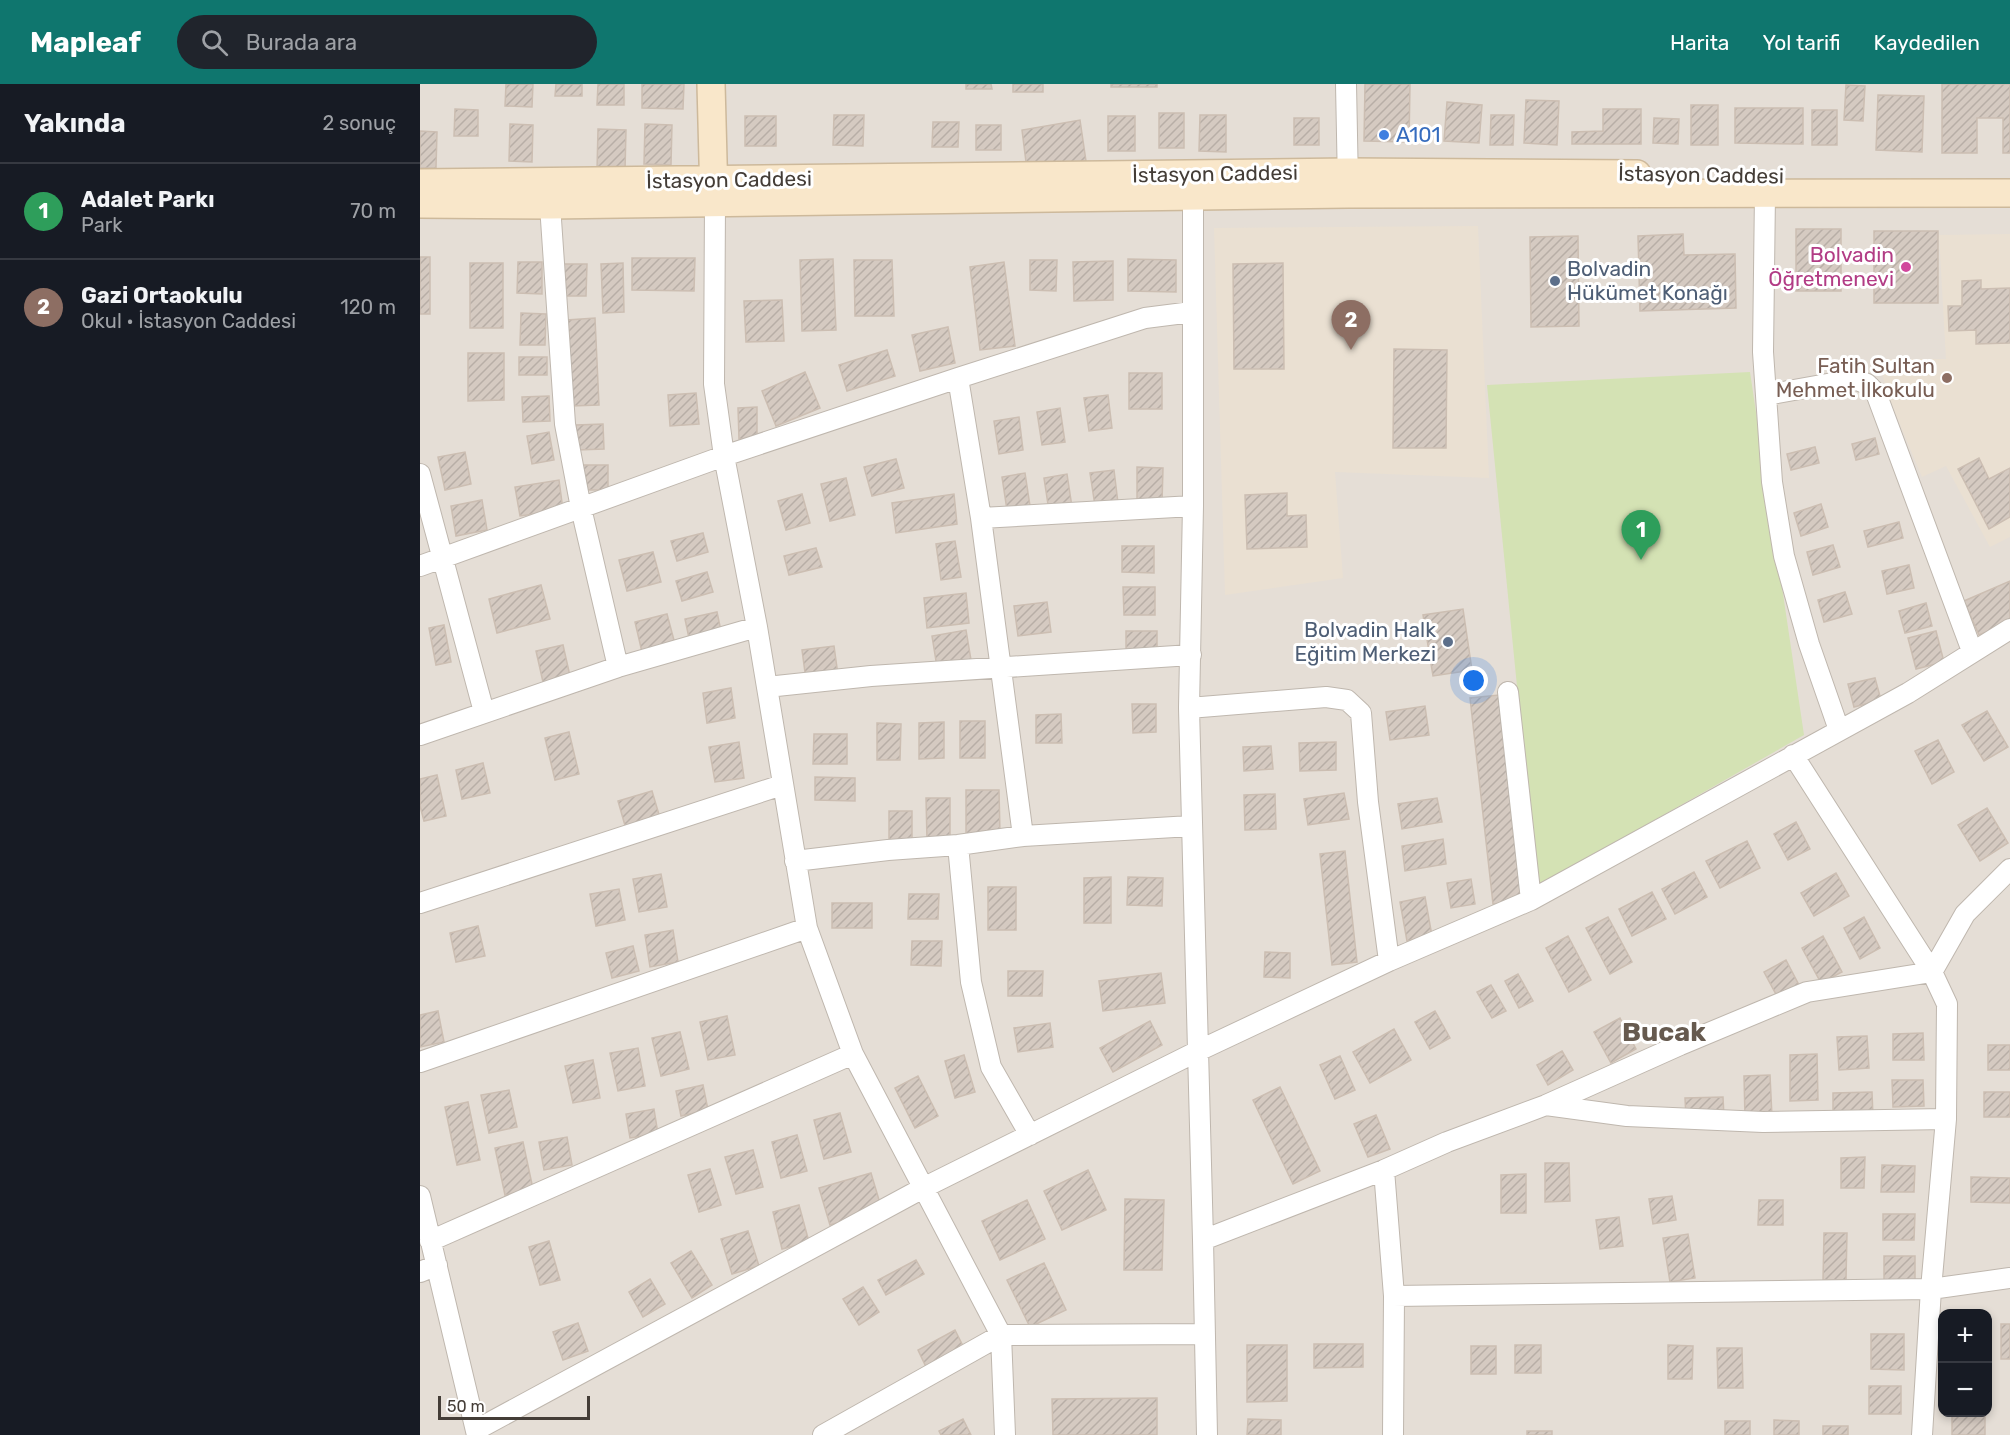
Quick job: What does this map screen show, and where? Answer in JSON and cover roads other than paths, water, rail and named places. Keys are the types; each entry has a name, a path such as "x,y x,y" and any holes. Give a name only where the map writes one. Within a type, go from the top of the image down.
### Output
{"main road":[{"path":"711,84 714,191"},
{"name":"İstasyon Caddesi","path":"420,183 714,191 2010,178"},
{"path":"420,204 550,205 714,191 1193,197 1348,183 1765,193 2010,193"}],"street":[{"path":"1346,84 1348,183"},
{"path":"714,191 714,384 724,456 758,627 807,928 853,1054 1001,1335 1005,1435"},
{"path":"1765,193 1763,352 1772,482 1784,556 1809,644 1839,730"},
{"path":"1193,197 1193,506 1189,708 1207,1435"},
{"path":"550,205 564,414 581,508 618,667"},
{"path":"420,566 724,456 958,378 1145,318 1192,312"},
{"path":"958,378 981,518 1023,836"},
{"path":"1766,395 1855,379 1867,384 1876,393 1972,651"},
{"path":"420,474 484,712"},
{"path":"981,518 1193,506"},
{"path":"420,735 618,667 758,627"},
{"path":"420,1196 430,1241 428,1269 476,1432 925,1188 1030,1135 1198,1051 1389,962 1531,900 1908,693 2010,629"},
{"path":"767,687 871,676 1191,655"},
{"path":"1508,692 1531,900"},
{"path":"1189,708 1326,697 1347,700 1361,713 1368,802 1389,962"},
{"path":"1794,755 1932,972 1947,1004 1946,1119 1931,1289 1922,1435"},
{"path":"420,903 782,784"},
{"path":"795,861 888,850 958,845 1023,836 1191,826"},
{"path":"958,845 970,982 985,1043 991,1067 1030,1135"},
{"path":"1932,972 1965,914 2010,869"},
{"path":"420,1062 807,928"},
{"path":"1203,1240 1384,1170 1447,1142 1546,1105 1680,1045 1808,992 1932,972"},
{"path":"430,1241 853,1054"},
{"path":"1546,1105 1627,1116 1763,1122 1946,1119"},
{"path":"1384,1170 1394,1296 1393,1435"},
{"path":"1394,1296 1931,1289 2010,1278"},
{"path":"823,1435 1001,1335 1205,1334"}],"place":[{"name":"A101","path":"1384,135"},
{"name":"Bolvadin Öğretmenevi","path":"1906,267"},
{"name":"Bolvadin Hükümet Konağı","path":"1555,281"},
{"name":"Gazi Ortaokulu","path":"1351,350"},
{"name":"Fatih Sultan Mehmet İlkokulu","path":"1947,378"},
{"name":"Adalet Parkı","path":"1641,560"},
{"name":"Bolvadin Halk Eğitim Merkezi","path":"1448,642"}],"district":[{"name":"Bucak","path":"1664,1032"}]}
